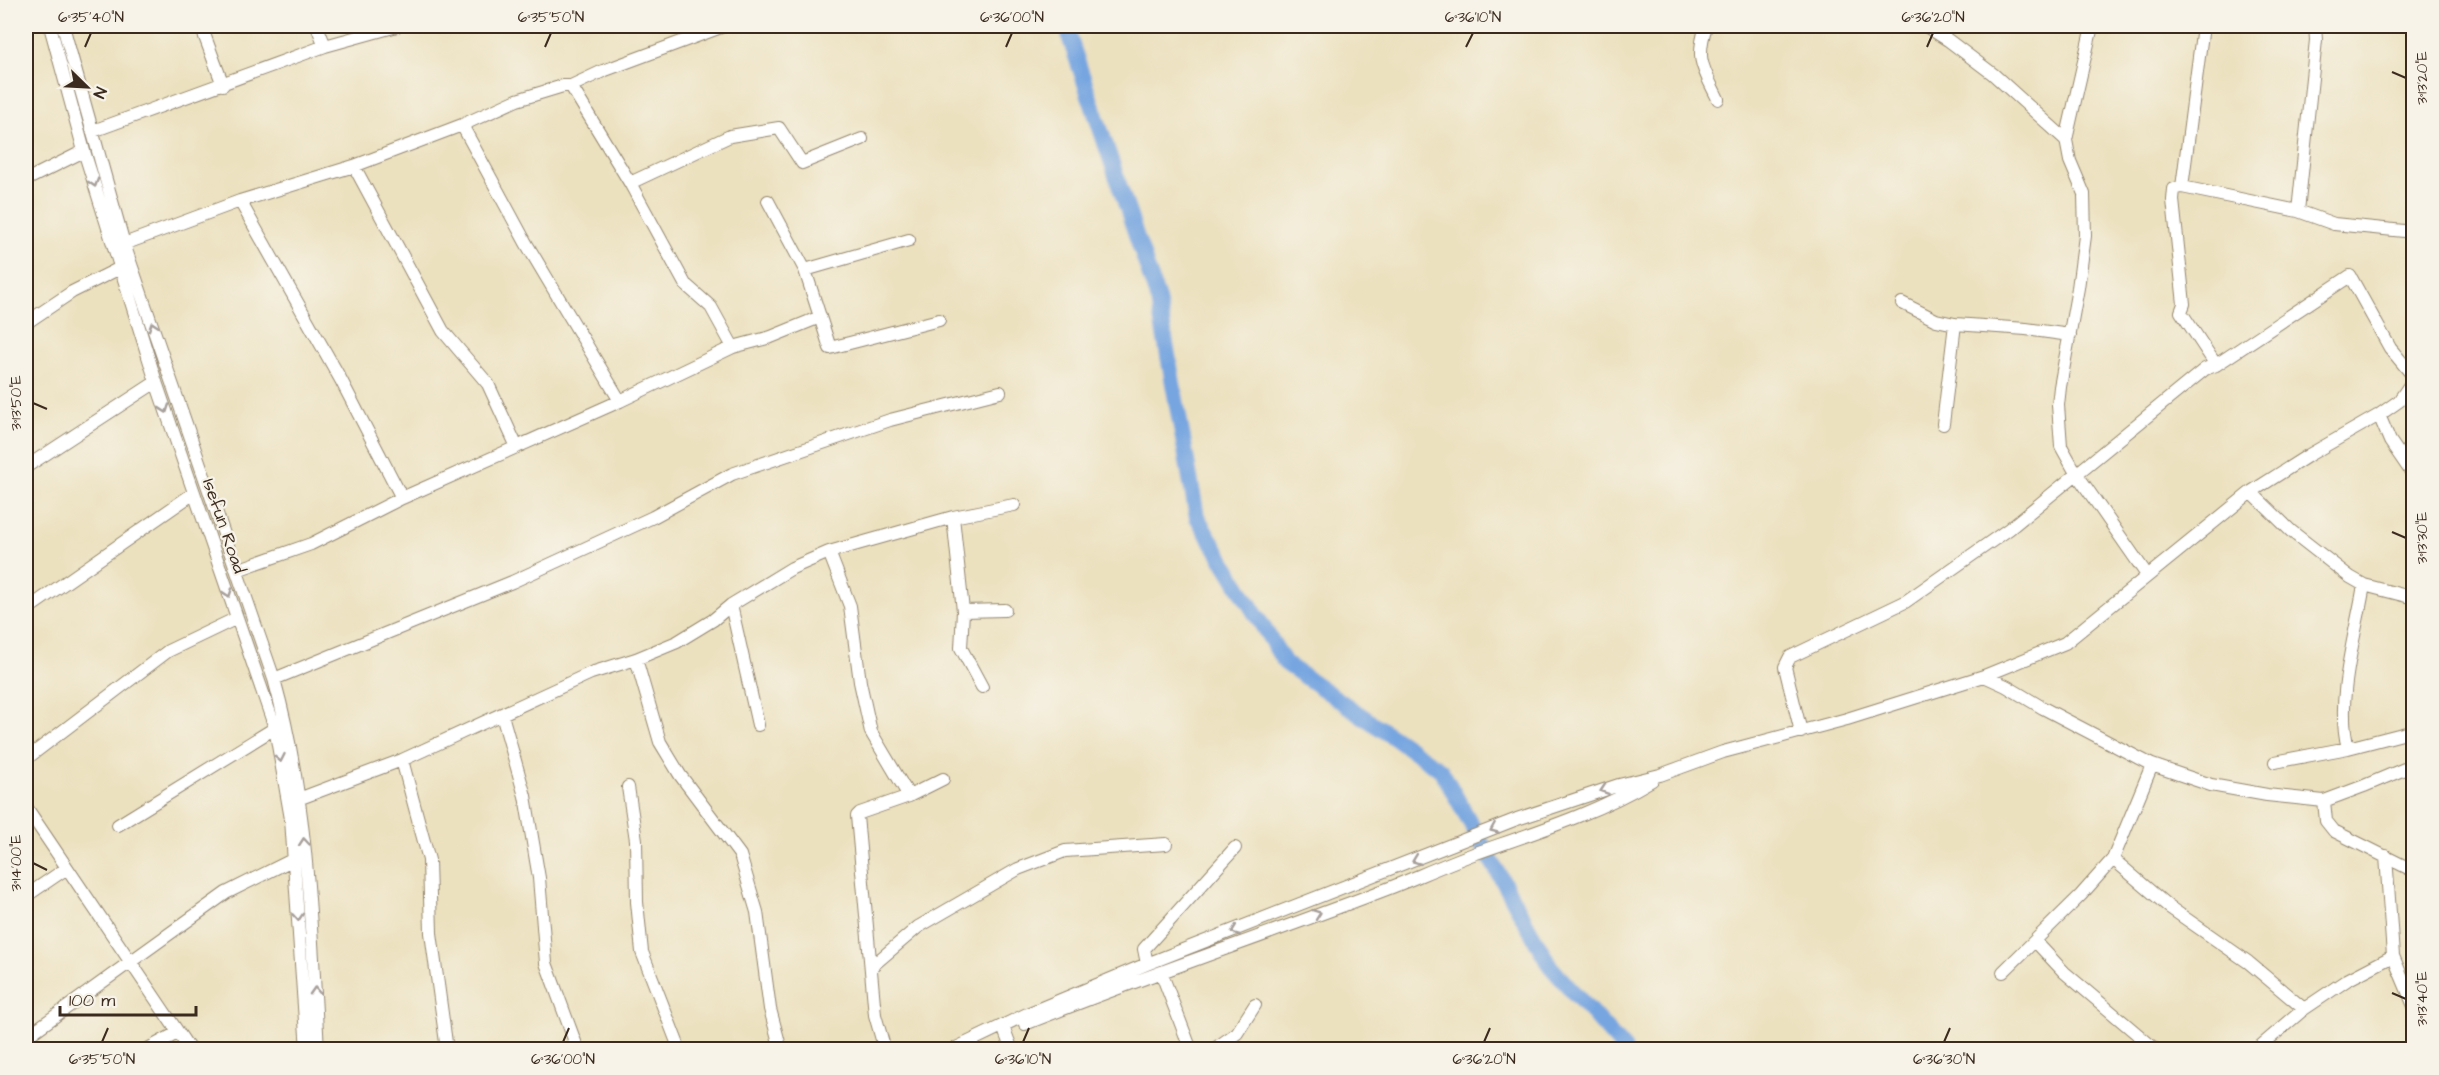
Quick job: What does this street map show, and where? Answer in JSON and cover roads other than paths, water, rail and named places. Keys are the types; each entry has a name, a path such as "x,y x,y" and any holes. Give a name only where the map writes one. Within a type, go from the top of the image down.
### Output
{"street":[{"name":"Isefun Road","path":"50,26 84,151 120,268 156,382 275,728 294,801 294,859 307,1050"},
{"name":"Isefun Road","path":"63,26 124,244 274,679 289,731 294,801 311,921 318,1050"},
{"path":"201,26 223,85"},
{"path":"317,26 324,46"},
{"path":"93,131 324,46 397,26"},
{"path":"124,244 240,201 354,166 517,100 563,86 571,86 603,71 724,26"},
{"path":"1706,26 1701,42 1700,62 1718,99"},
{"path":"1926,26 1993,74 2066,140"},
{"path":"2092,26 2066,140 2070,161 2084,194 2085,219 2080,277 2060,387 2059,428 2061,446 2076,473 2147,575"},
{"path":"2182,187 2203,26"},
{"path":"2298,211 2316,40 2315,26"},
{"path":"571,86 630,183 685,284 711,307 733,347"},
{"path":"462,124 526,243 620,401"},
{"path":"630,183 730,136 779,128 802,163 862,139"},
{"path":"26,180 84,151"},
{"path":"354,166 443,330 488,384 517,447"},
{"path":"2216,365 2181,312 2184,303 2173,200 2174,189 2182,187 2298,211 2334,224 2414,232"},
{"path":"240,201 341,380 402,498"},
{"path":"768,201 806,270 830,348 939,320"},
{"path":"806,270 909,240"},
{"path":"26,323 72,292 120,268"},
{"path":"952,1050 1027,1014 1148,964 1517,819 1619,785 1660,775 1723,752 1801,732 1984,676 2065,643 2251,492 2309,455 2379,415 2398,400 2414,378 2390,348 2350,276 2216,365 2205,369 2009,530 1905,602 1790,657 1785,667 1801,732"},
{"path":"1902,303 1936,320 1955,324 2070,335"},
{"path":"237,570 311,544 402,498 620,401 733,347 771,337 820,317"},
{"path":"1942,424 1955,324"},
{"path":"26,467 156,382"},
{"path":"274,679 513,582 653,517 732,474 863,428 999,392"},
{"path":"2379,415 2390,441 2414,476"},
{"path":"2251,492 2291,531 2350,578 2364,585 2414,598"},
{"path":"26,610 194,493"},
{"path":"294,801 402,760 591,673 636,659 677,642 713,620 730,605 792,568 829,552 953,517 1014,505"},
{"path":"953,517 963,611 961,648 982,687"},
{"path":"829,552 850,606 860,682 871,732 909,796"},
{"path":"2348,748 2343,726 2348,676 2364,585"},
{"path":"730,605 758,725"},
{"path":"963,611 1005,610"},
{"path":"26,759 168,651 237,618"},
{"path":"636,659 660,742 680,775 740,855 757,912 770,1010 781,1050"},
{"path":"1984,676 2152,765 2211,785 2267,795 2324,801 2414,765"},
{"path":"502,715 525,796 539,878 546,963 578,1050"},
{"path":"118,825 275,728"},
{"path":"2275,762 2348,748 2414,731"},
{"path":"402,760 429,860 431,933 447,1050"},
{"path":"2003,972 2036,942 2113,859 2152,765"},
{"path":"969,1050 1005,1032 1621,799 1660,775"},
{"path":"885,1050 875,1015 857,816 909,796 943,779"},
{"path":"627,787 636,840 637,902 642,952 680,1050"},
{"path":"2324,801 2326,821 2334,831 2414,871"},
{"path":"26,807 190,1050"},
{"path":"871,967 918,927 1018,869 1065,852 1166,844"},
{"path":"1148,964 1144,949 1235,848"},
{"path":"2386,856 2393,956 2414,1006"},
{"path":"26,1037 226,893 294,859"},
{"path":"2113,859 2169,907 2248,962 2304,1009"},
{"path":"26,896 67,867"},
{"path":"2036,942 2064,972 2156,1050"},
{"path":"2262,1048 2304,1009 2347,980 2393,956"},
{"path":"1161,972 1191,1050"},
{"path":"1214,1050 1237,1034 1255,1005"},
{"path":"1005,1032 1012,1050"},
{"path":"146,1050 177,1033"}],"waterway":[{"path":"1068,26 1070,39 1158,300 1197,517 1285,663 1441,770 1550,966 1625,1050"}]}
